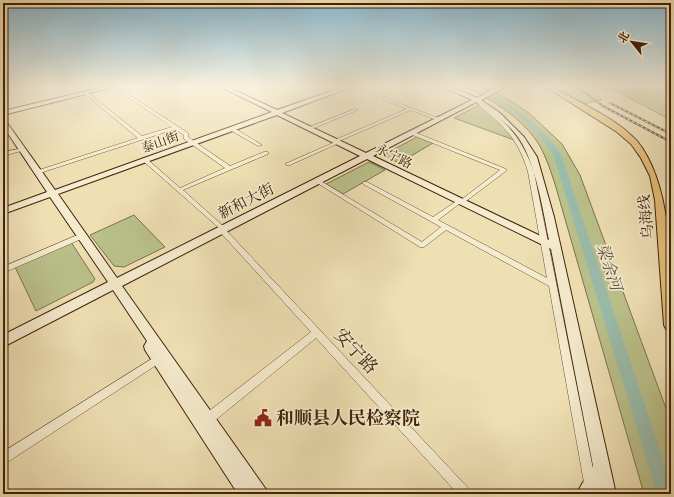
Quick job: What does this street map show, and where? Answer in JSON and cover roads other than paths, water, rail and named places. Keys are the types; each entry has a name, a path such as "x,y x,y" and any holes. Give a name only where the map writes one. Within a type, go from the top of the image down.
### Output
{"highway":[{"name":"乌海线","path":"588,110 615,126 632,141 649,161 657,182 660,200 671,325"}],"main road":[{"path":"3,113 15,110"},
{"name":"永宁路","path":"274,110 312,127 338,141"},
{"name":"永宁路","path":"274,110 550,242"},
{"name":"泰山街","path":"3,211 283,110"},
{"name":"新和大街","path":"3,335 221,228 452,110"},
{"name":"新和大街","path":"221,228 455,110"},
{"path":"492,110 511,126 530,151 543,193 550,242 607,494"},
{"path":"3,121 38,172 77,238 111,283 158,359 248,494"},
{"path":"3,127 259,494"},
{"name":"新和大街","path":"3,341 111,283"},
{"path":"589,491 601,468"}],"street":[{"path":"107,110 141,138"},
{"path":"150,110 186,134 186,138 230,169"},
{"path":"312,127 355,110"},
{"path":"288,164 407,110"},
{"path":"413,110 436,118"},
{"path":"38,172 175,127"},
{"path":"232,129 260,145"},
{"path":"412,133 504,170 433,220"},
{"path":"3,154 19,150"},
{"path":"179,190 266,153"},
{"name":"安宁路","path":"145,160 221,228 466,494"},
{"path":"317,181 422,245 446,227"},
{"path":"365,184 553,285"},
{"path":"3,270 77,238"},
{"path":"550,242 553,285 589,491"},
{"path":"208,419 317,332"},
{"path":"3,459 158,359"}],"waterway":[{"name":"梁余河","path":"514,110 540,132 557,154 666,494"}],"railway":[{"path":"611,110 671,142"},
{"path":"624,110 671,134"}],"place":[{"name":"和顺县人民检察院","path":"263,418"}]}
